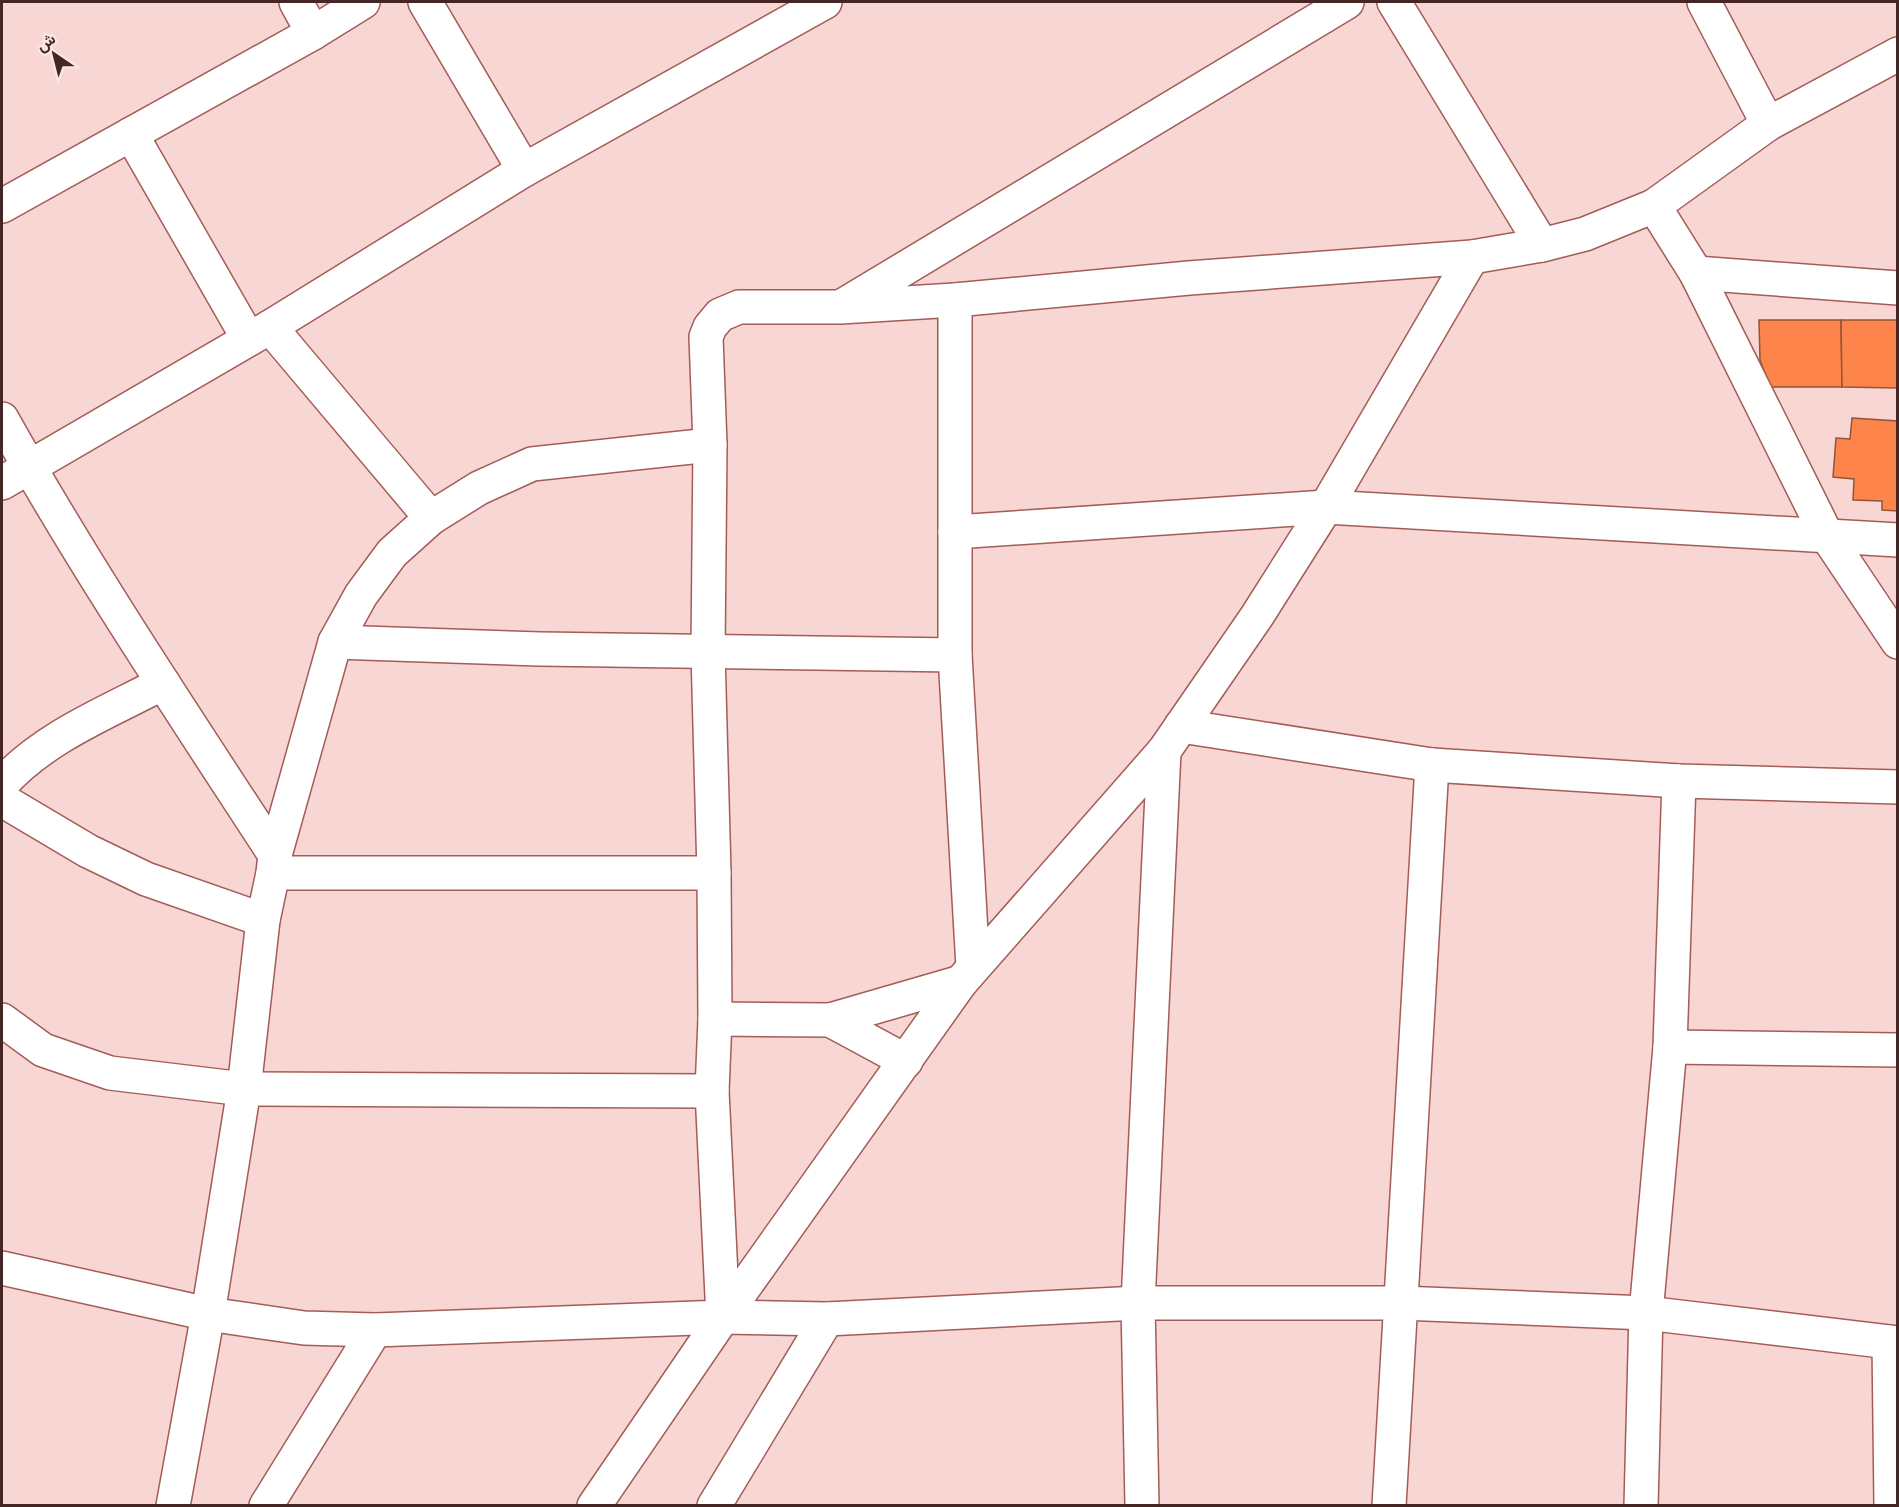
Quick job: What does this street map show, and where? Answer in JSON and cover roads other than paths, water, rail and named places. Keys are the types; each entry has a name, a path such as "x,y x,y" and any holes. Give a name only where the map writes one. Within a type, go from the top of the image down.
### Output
{"street":[{"path":"296,2 313,33"},
{"path":"2,206 313,33 363,2"},
{"path":"425,2 524,170"},
{"path":"15,475 259,332 524,170 825,2"},
{"path":"840,307 1347,2"},
{"path":"1394,2 1542,245"},
{"path":"1704,2 1768,124"},
{"path":"723,1317 712,1091 715,1019 714,873 708,652 710,445 706,337 710,327 720,315 739,308 840,307 955,300 1189,278 1472,257 1542,245 1585,234 1654,206 1768,124 1898,54"},
{"path":"131,134 259,332 431,518"},
{"path":"1654,206 1696,273 1827,536 1898,642"},
{"path":"594,1506 723,1317 967,975 1172,738 1257,616 1326,507 1472,257"},
{"path":"1696,273 1898,288"},
{"path":"955,300 955,655 967,975"},
{"path":"2,419 15,475 163,683 274,864"},
{"path":"173,1506 208,1314 244,1089 262,920 274,864 335,642 361,595 392,553 431,518 479,488 532,464 710,445"},
{"path":"956,532 1326,507 1898,540"},
{"path":"335,642 540,649 955,655"},
{"path":"2,784 16,768 42,748 163,683"},
{"path":"1172,738 1432,765 1679,781 1898,787"},
{"path":"1142,1506 1138,1303 1172,738"},
{"path":"1389,1506 1432,765"},
{"path":"1641,1506 1646,1312 1670,1047 1679,781"},
{"path":"2,800 88,850 146,879 262,920"},
{"path":"274,864 714,873"},
{"path":"715,1019 830,1020 967,975"},
{"path":"2,1020 43,1050 110,1073 244,1089 712,1091"},
{"path":"830,1020 906,1060"},
{"path":"1670,1047 1898,1050"},
{"path":"2,1268 208,1314 304,1328 375,1330 723,1317 827,1319 1138,1303 1401,1303 1646,1312 1893,1343 1891,1506"},
{"path":"714,1506 827,1319"},
{"path":"266,1506 375,1330"}]}
